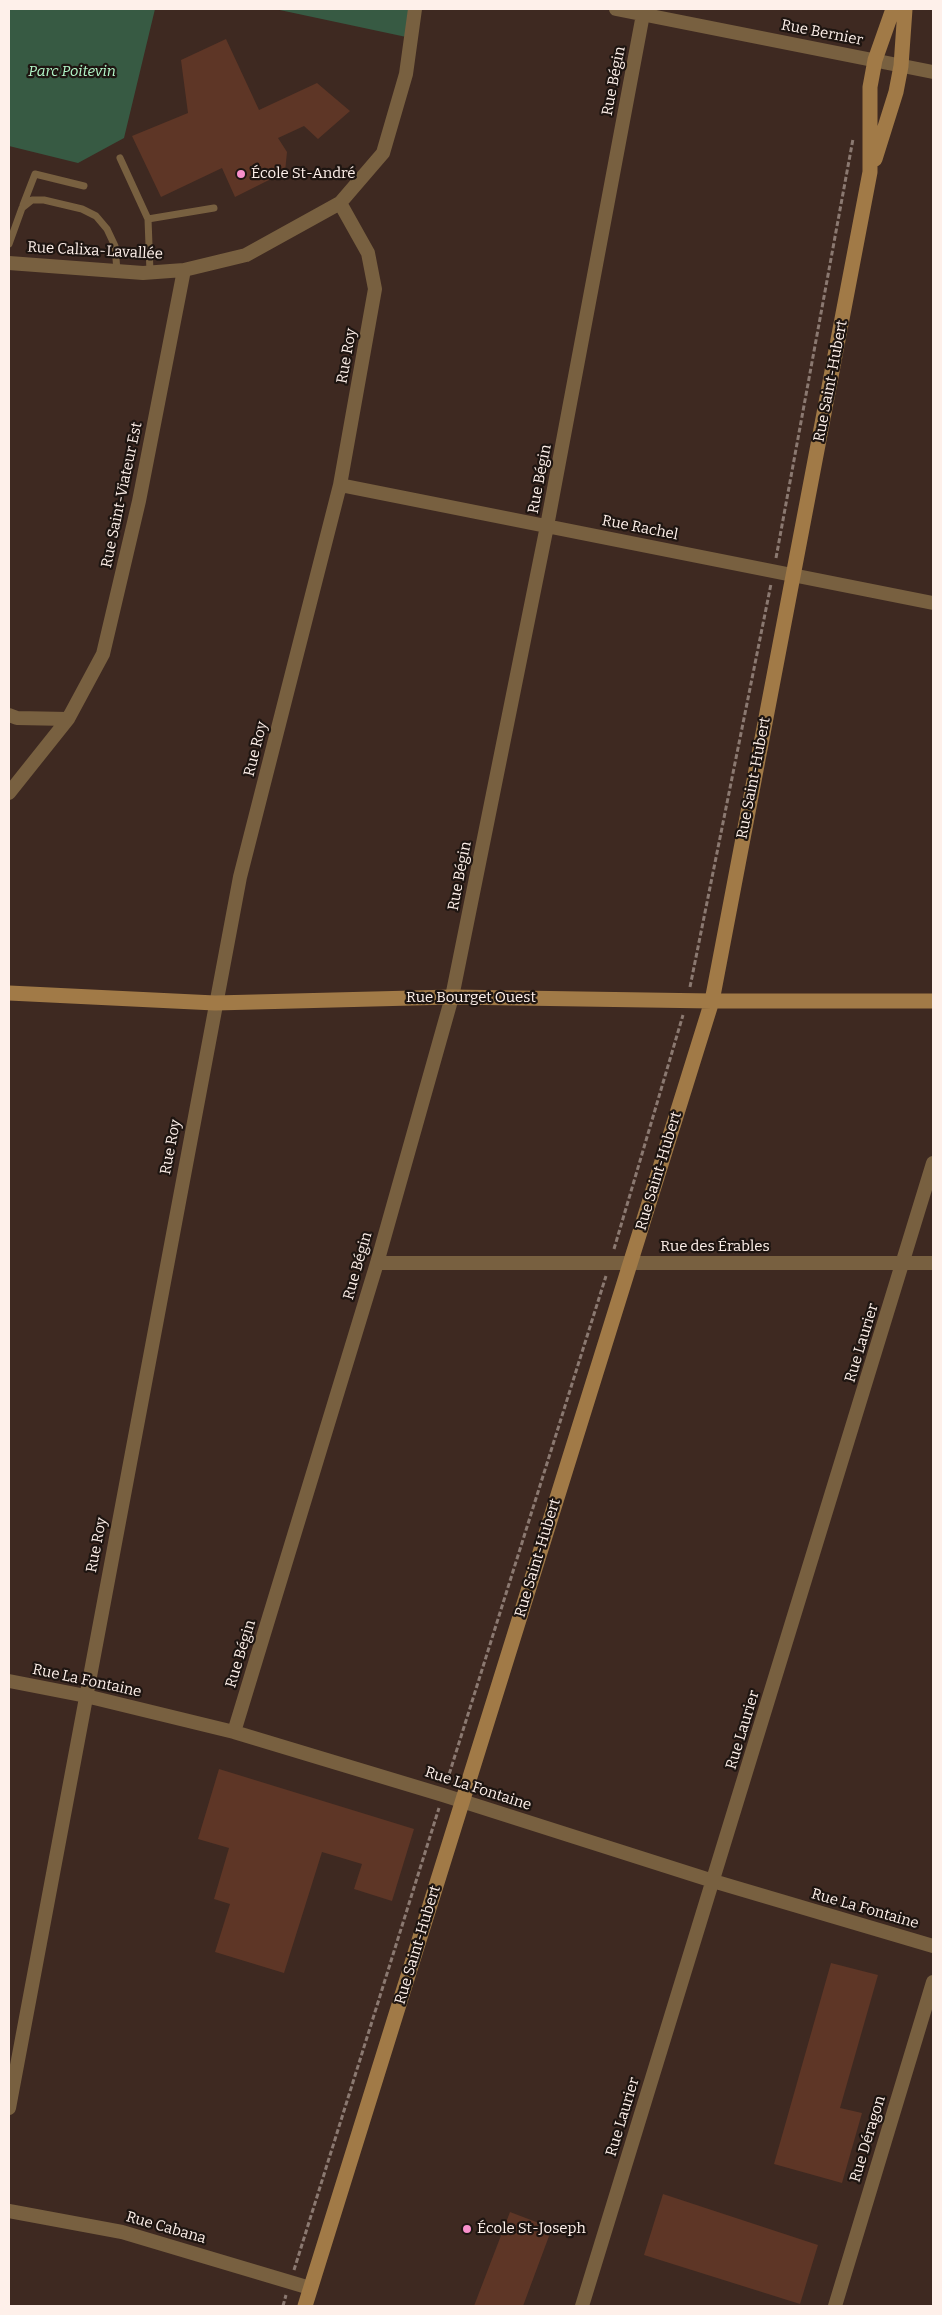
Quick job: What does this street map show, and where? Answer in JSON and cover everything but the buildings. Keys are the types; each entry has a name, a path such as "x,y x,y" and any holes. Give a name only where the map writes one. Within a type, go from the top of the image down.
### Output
{"street":[{"name":"Rue Calixa-Lavallée","path":"9,263 117,271 184,270 246,255 340,203 383,153 406,74 415,9"},
{"name":"Rue Bernier","path":"616,9 643,12 933,72"},
{"name":"Rue Saint-Hubert","path":"305,2306 712,1001 870,172 870,87 875,60 893,9"},
{"path":"870,172 896,92 901,66 905,9"},
{"name":"Rue Bégin","path":"234,1732 377,1262 452,997 547,526 643,12"},
{"name":"Rue Roy","path":"9,2108 240,877 340,485 375,290 368,254 340,203"},
{"name":"Rue Saint-Viateur Est","path":"9,793 68,719 103,654 139,501 184,270"},
{"name":"Rue Rachel","path":"340,485 933,603"},
{"path":"13,717 68,719"},
{"name":"Rue Bourget Ouest","path":"9,993 215,1003 452,997 712,1001 933,1001"},
{"name":"Rue Laurier","path":"582,2306 904,1263 933,1163"},
{"name":"Rue des Érables","path":"377,1262 933,1263"},
{"name":"Rue La Fontaine","path":"9,1681 86,1696 234,1732 443,1795 713,1881 933,1946"},
{"name":"Rue Déragon","path":"835,2306 933,1982"},
{"name":"Rue Cabana","path":"9,2211 122,2232 310,2288"}],"lane":[{"path":"120,158 148,219 150,272"},
{"path":"9,244 35,174 84,186"},
{"path":"22,208 32,200 44,200 82,209 96,216 107,229 115,246 117,271"},
{"path":"148,219 214,208"}],"path":[{"name":"Rue Saint-Hubert","path":"283,2306 610,1263 688,1000 774,571 854,136"}],"green space":[{"name":"Parc Poitevin","path":"9,9 155,9 124,138 78,163 9,146"},
{"path":"275,9 416,9 411,38"}],"place":[{"name":"École St-André","path":"241,174"},
{"name":"École St-Joseph","path":"467,2229"}]}
